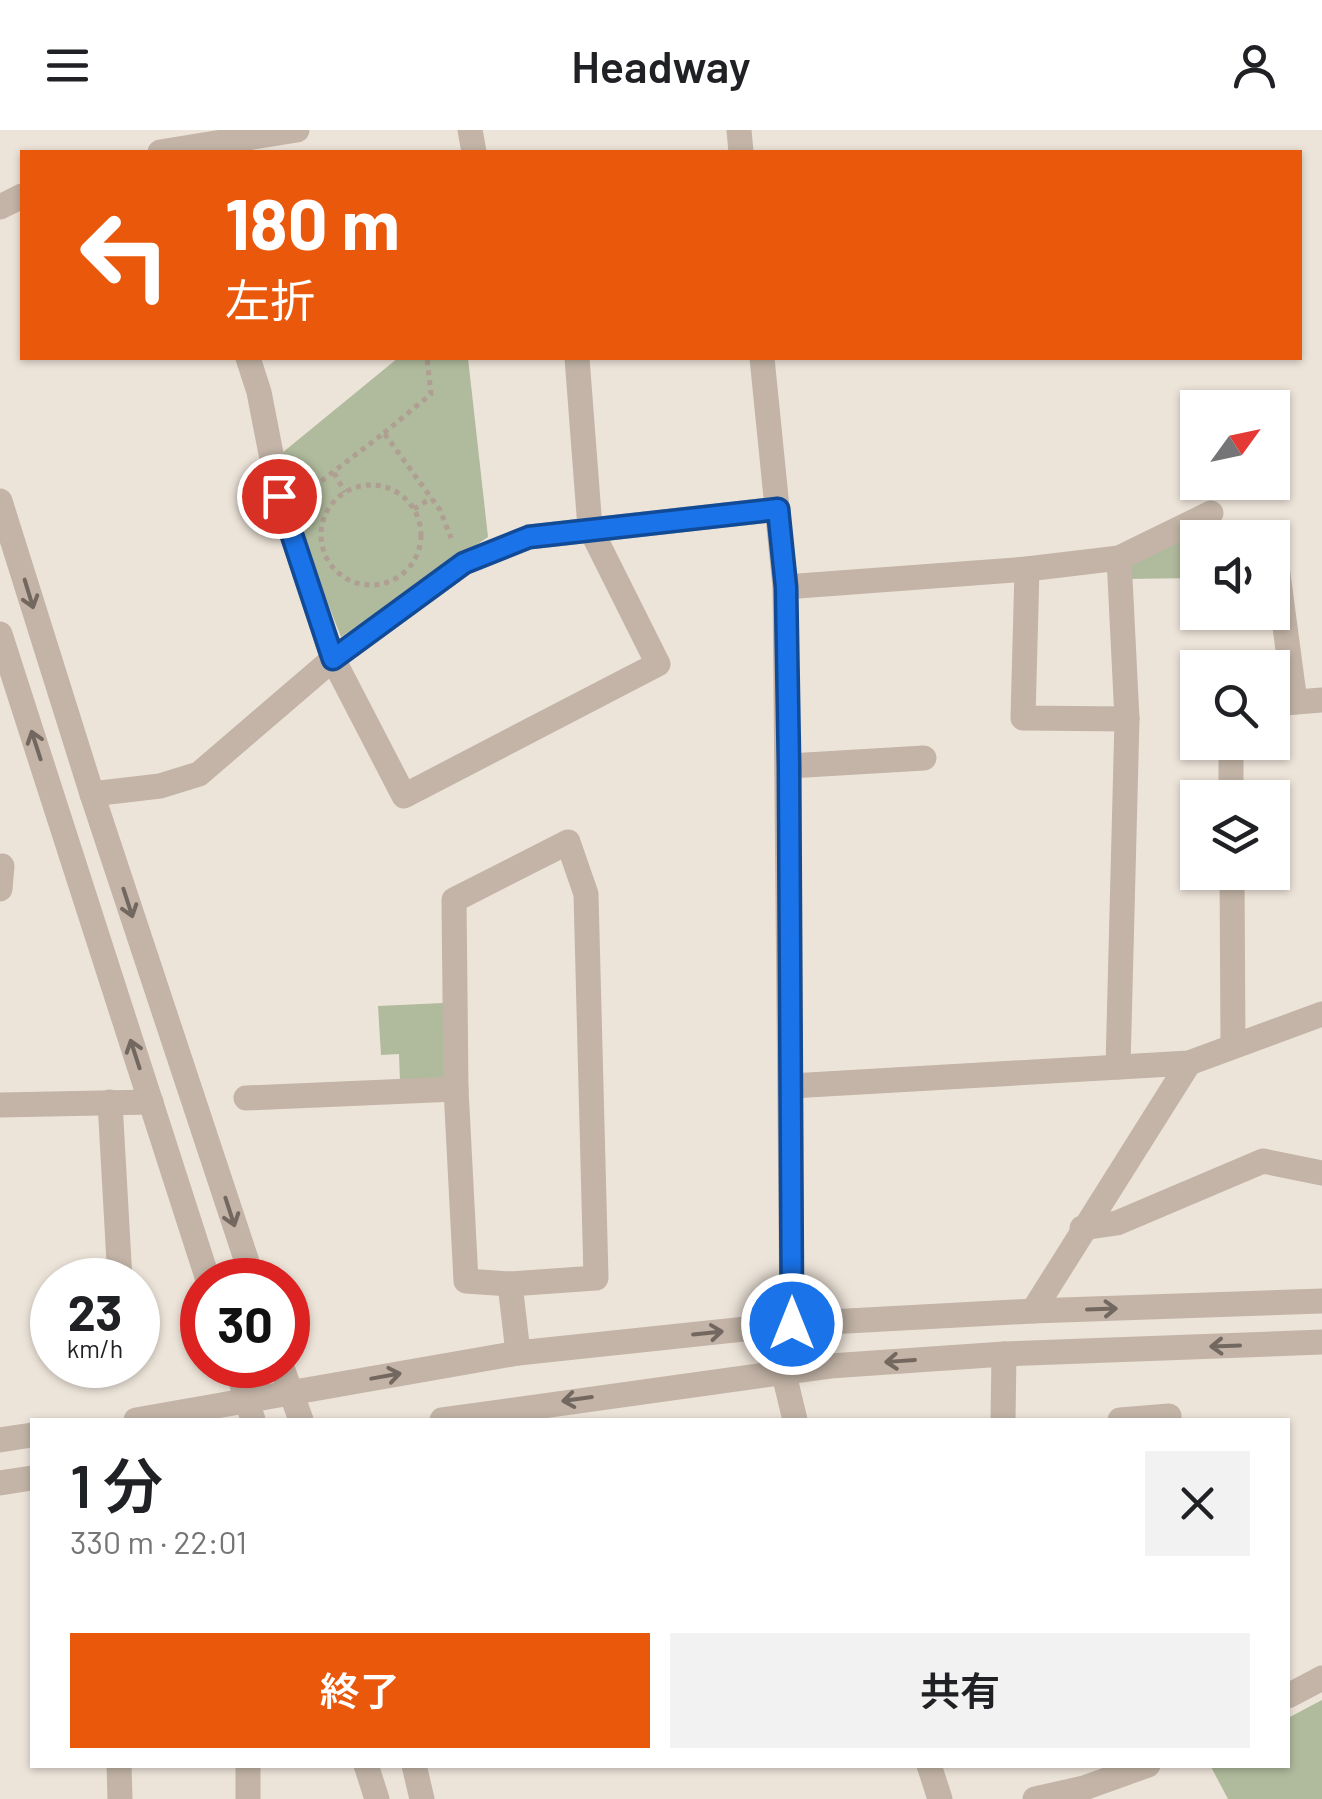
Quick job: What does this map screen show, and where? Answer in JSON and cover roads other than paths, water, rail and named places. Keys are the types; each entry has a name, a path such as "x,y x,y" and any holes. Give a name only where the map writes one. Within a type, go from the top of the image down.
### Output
{"street":[{"path":"172,150 297,130"},
{"path":"249,360 259,392 278,490 333,659 404,796 658,664 590,528 576,360"},
{"path":"762,360 786,587 792,1324"},
{"path":"0,501 245,1258"},
{"path":"92,794 160,786 199,774 333,659 464,563 529,537 778,509"},
{"path":"786,587 1119,558 1211,514"},
{"path":"1118,1067 1127,718 1119,558"},
{"path":"1027,569 1023,718 1127,718"},
{"path":"0,634 201,1258"},
{"path":"1290,703 1322,700"},
{"path":"789,766 924,758"},
{"path":"568,842 586,894 596,1278 510,1284 466,1282 456,1088 454,900 568,842"},
{"path":"1232,890 1233,1046"},
{"path":"790,1086 1189,1063 1322,1014"},
{"path":"1033,1311 1189,1063"},
{"path":"246,1098 456,1088"},
{"path":"110,1102 119,1258"},
{"path":"0,1105 151,1102"},
{"path":"1082,1228 1117,1223 1264,1161 1322,1172"},
{"path":"510,1284 518,1353"},
{"path":"161,1418 250,1411 290,1392 518,1353 792,1324 1322,1301"},
{"path":"468,1418 520,1414 783,1370 1004,1354 1322,1342"},
{"path":"1003,1418 1004,1354"},
{"path":"783,1370 795,1418"},
{"path":"289,1388 300,1418"},
{"path":"1144,1418 1169,1416"},
{"path":"0,1440 30,1435"},
{"path":"0,1483 30,1478"},
{"path":"1290,1695 1322,1678"},
{"path":"119,1768 120,1799"},
{"path":"248,1768 248,1799"},
{"path":"367,1768 377,1799"},
{"path":"415,1768 422,1799"},
{"path":"929,1768 941,1799"},
{"path":"941,1799 942,1768"},
{"path":"1035,1799 1084,1788 1140,1768"}]}
